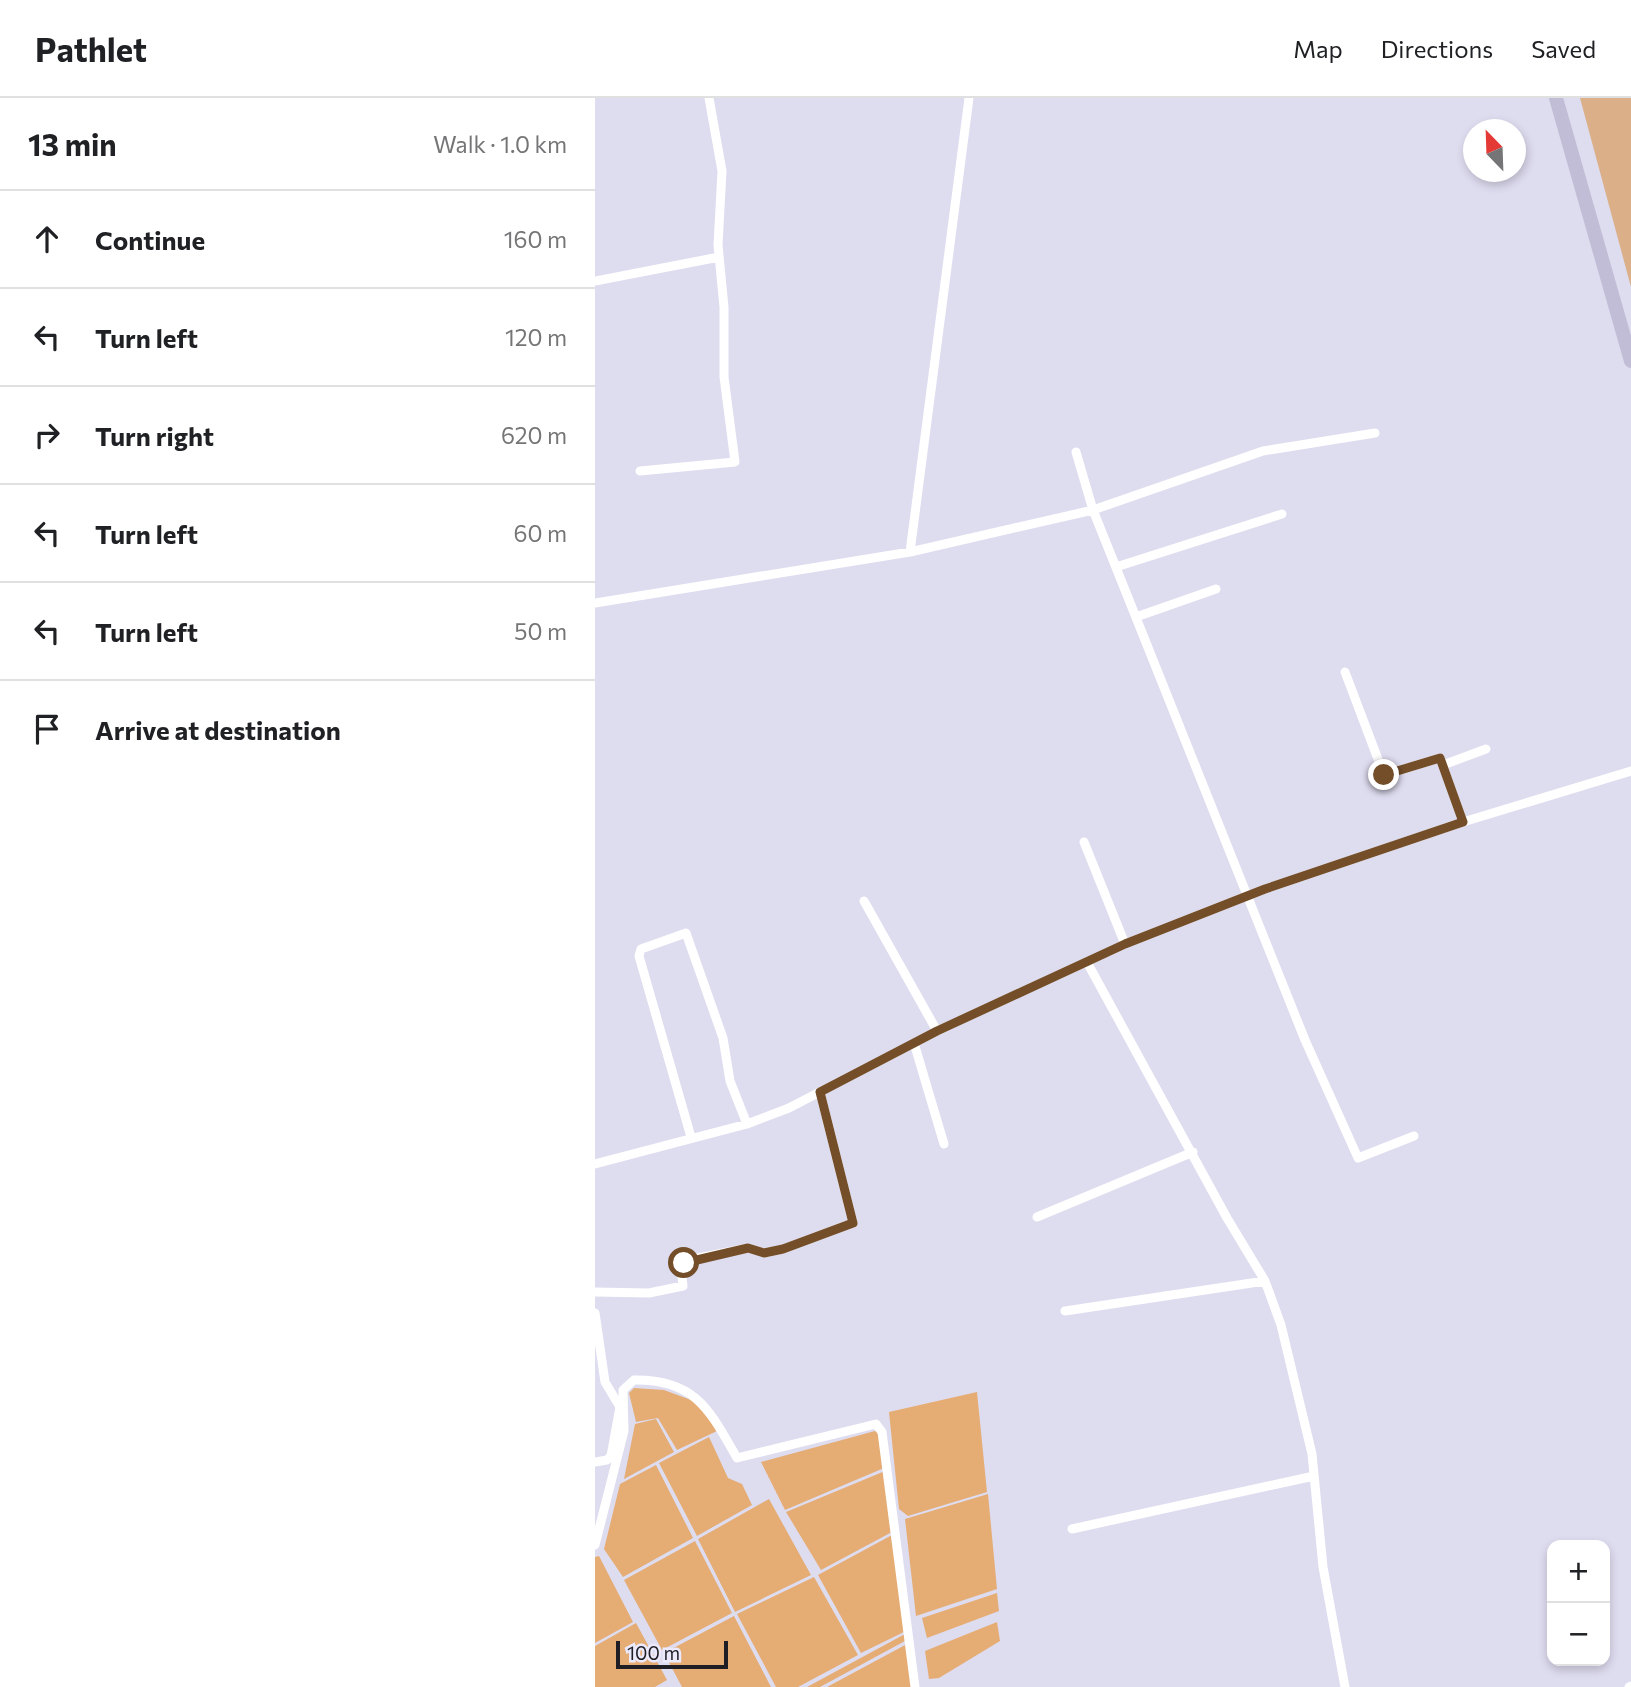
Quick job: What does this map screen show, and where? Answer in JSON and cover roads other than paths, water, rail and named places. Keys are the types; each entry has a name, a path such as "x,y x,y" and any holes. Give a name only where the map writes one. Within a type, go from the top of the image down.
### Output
{"main road":[{"path":"1556,98 1631,361"}],"street":[{"path":"640,471 735,462 724,377 724,307 719,257 722,171 709,98"},
{"path":"910,552 969,98"},
{"path":"595,281 719,257"},
{"path":"595,603 910,552 1093,510 1263,451 1375,433"},
{"path":"1076,452 1093,510 1305,1040 1358,1158 1414,1136"},
{"path":"1116,567 1282,514"},
{"path":"1136,617 1216,589"},
{"path":"1345,672 1384,775 1440,758 1463,822"},
{"path":"1443,765 1486,749"},
{"path":"595,1164 747,1124 820,1092 937,1031 1089,964 1125,944 1249,896 1463,822 1631,771"},
{"path":"1084,842 1125,944"},
{"path":"864,901 937,1031"},
{"path":"691,1137 639,956 641,949 686,933 723,1038 730,1081 747,1124"},
{"path":"1089,964 1227,1218 1265,1281 1296,1378 1314,1476 1323,1567 1345,1687"},
{"path":"914,1043 944,1144"},
{"path":"595,1292 649,1293 683,1286 681,1268 688,1260 748,1248 764,1253 783,1249 853,1223 820,1092"},
{"path":"1037,1217 1193,1152"},
{"path":"1065,1311 1265,1281"},
{"path":"595,1313 605,1382 620,1407 611,1456 607,1460 595,1462"},
{"path":"595,1545 624,1431 623,1390 634,1380 664,1383 691,1392 704,1402 737,1458 876,1424 882,1432 915,1687"},
{"path":"1072,1529 1314,1476"}]}
